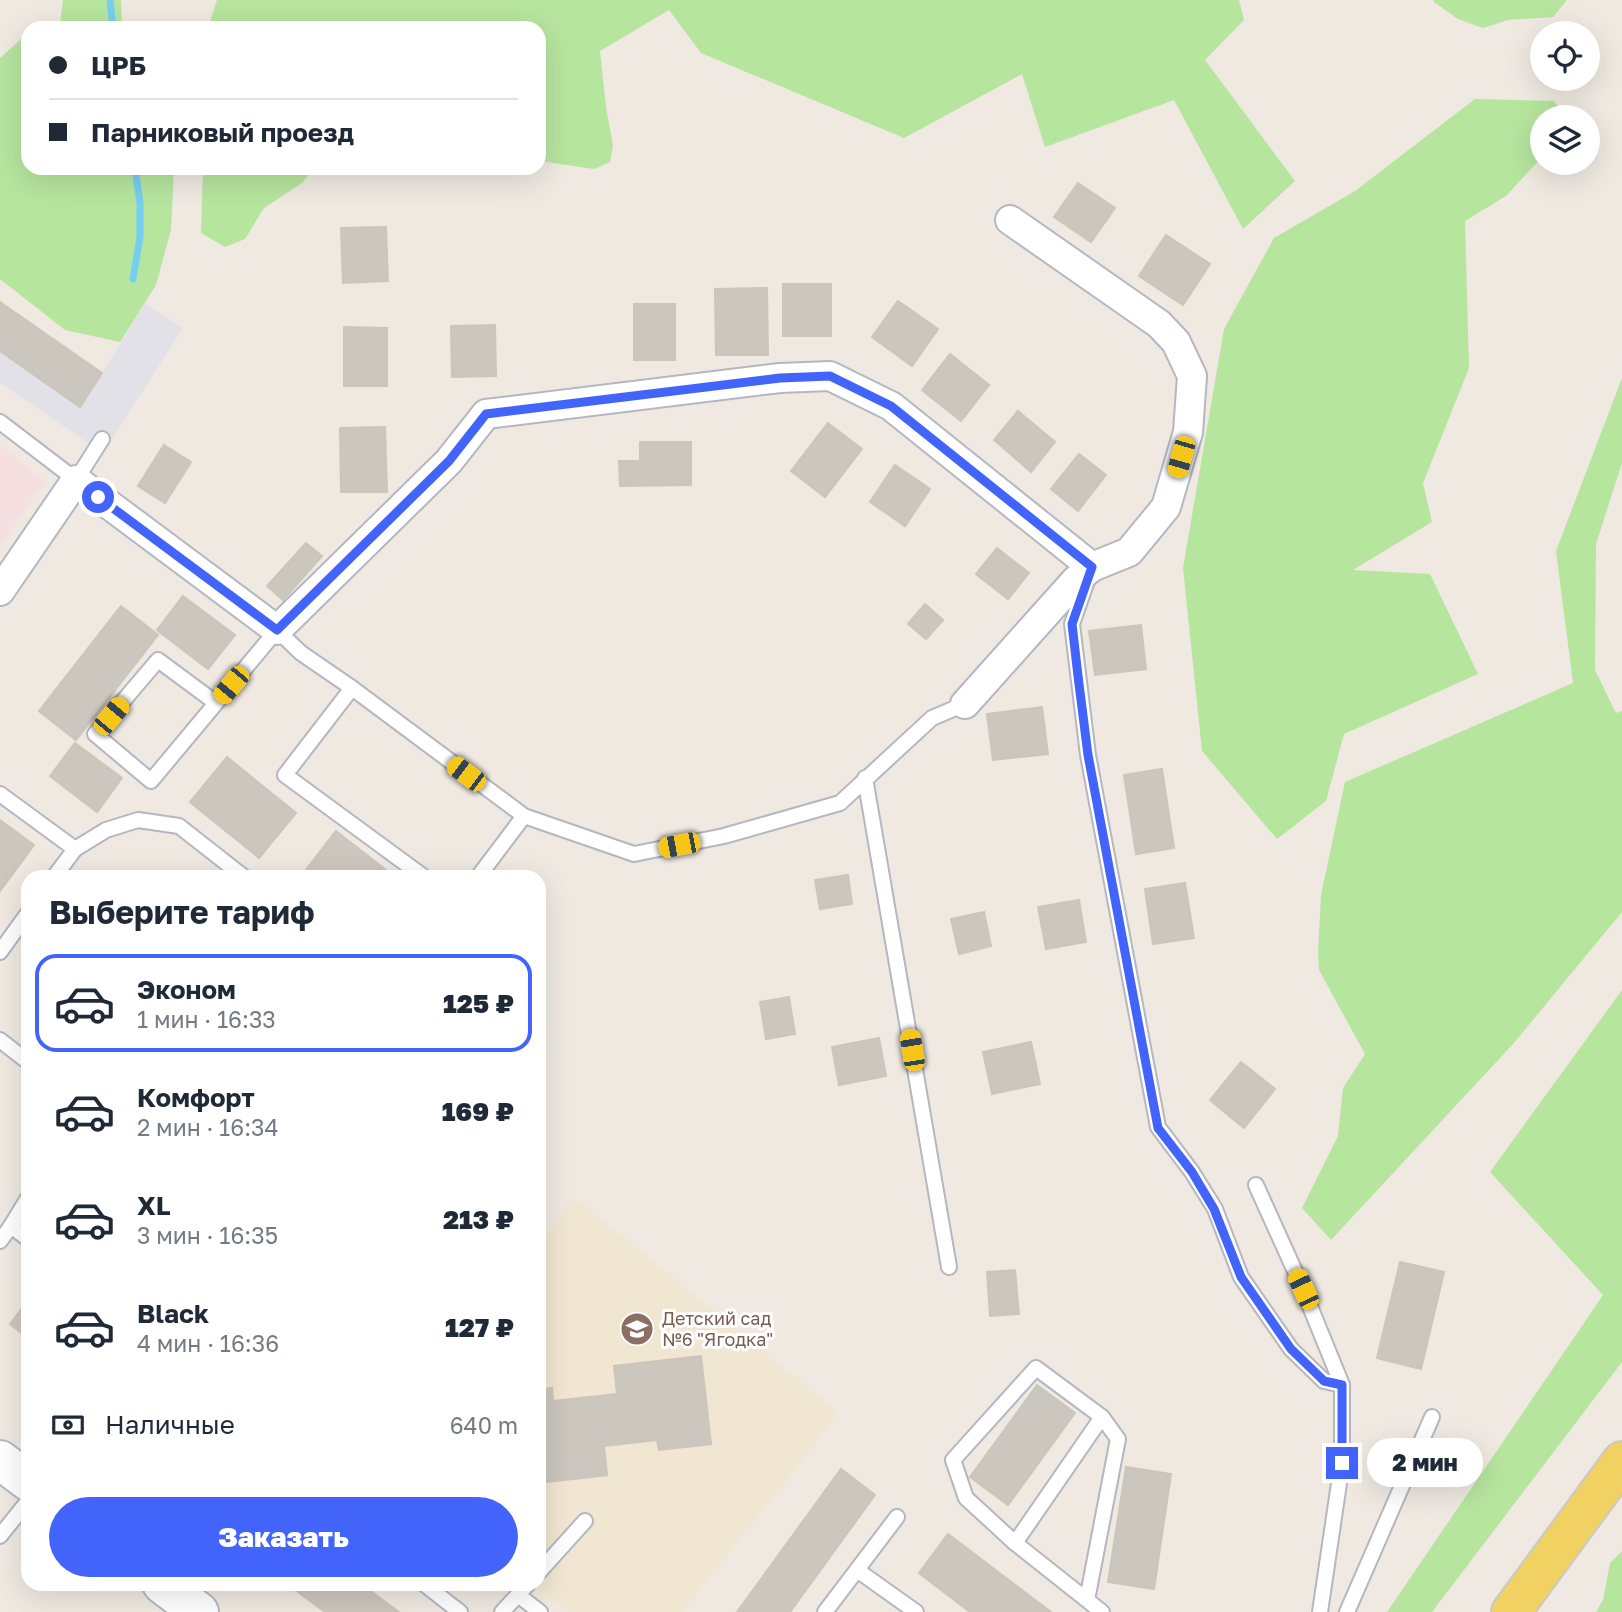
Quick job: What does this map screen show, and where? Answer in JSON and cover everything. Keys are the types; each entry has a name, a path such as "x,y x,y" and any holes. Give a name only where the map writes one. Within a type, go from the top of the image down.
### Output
{"main road":[{"path":"0,1460 21,1476"},
{"path":"1511,1612 1622,1461"},
{"path":"171,1591 199,1612"}],"street":[{"path":"965,704 1076,580 1092,567 1129,552 1166,507 1188,432 1192,376 1176,342 1159,324 1010,220"},
{"path":"0,591 76,480 277,630 449,461 486,414 780,378 830,376 891,406 1092,567"}],"lane":[{"path":"0,422 76,480 103,439"},
{"path":"1092,567 1072,624 1088,755 1158,1128 1198,1181 1214,1209 1241,1277 1291,1349 1324,1381 1342,1385"},
{"path":"216,703 158,660 95,734 151,781 277,630 300,653 352,688 524,816 634,854 724,836 840,803 932,718 965,704"},
{"path":"352,688 285,775 414,870"},
{"path":"865,778 949,1267"},
{"path":"0,794 75,849"},
{"path":"483,870 524,816"},
{"path":"59,870 75,849 106,830 138,820 179,826 235,870"},
{"path":"0,952 21,923"},
{"path":"0,1040 21,1056"},
{"path":"1256,1185 1342,1385 1342,1463 1320,1612"},
{"path":"0,1241 21,1210"},
{"path":"11,1226 21,1234"},
{"path":"1087,1600 1118,1439 1102,1417 1036,1368 953,1460 966,1497 1015,1543 1102,1612"},
{"path":"1015,1543 1102,1417"},
{"path":"1346,1612 1432,1417"},
{"path":"0,1536 21,1510"},
{"path":"825,1612 897,1517"},
{"path":"546,1564 585,1521"},
{"path":"857,1570 916,1612"},
{"path":"433,1591 460,1612"},
{"path":"502,1612 521,1591"},
{"path":"524,1591 540,1612"}],"shaded area":[{"path":"0,302 102,373 145,303 183,328 103,453 0,383"},
{"path":"0,446 46,481 0,545"},
{"name":"Детский сад №6 \"Ягодка\"","path":"574,1197 839,1413 682,1612 571,1612 540,1591 546,1591 546,1235"}],"green space":[{"path":"63,0 121,0 122,21 60,21"},
{"path":"217,0 1239,0 1244,20 1205,60 1295,181 1243,229 1174,100 1045,147 1022,74 904,138 701,53 669,10 600,51 613,146 610,162 594,169 546,162 546,21 210,21"},
{"path":"1433,0 1567,0 1553,17 1508,20 1483,28 1458,19"},
{"path":"21,39 21,175 174,175 171,230 156,285 120,342 65,330 0,279 0,58"},
{"path":"1475,99 1554,101 1557,105 1530,105 1530,170 1506,196 1465,221 1469,368 1423,483 1432,522 1353,570 1430,574 1478,674 1344,734 1326,801 1277,839 1202,751 1183,568 1224,329 1274,238 1355,191"},
{"path":"203,175 308,175 302,183 264,208 245,239 225,247 201,233"},
{"path":"1622,378 1622,463 1596,544 1595,670 1616,713 1622,711 1622,912 1513,1044 1331,1240 1302,1208 1338,1136 1343,1088 1365,1054 1319,970 1321,895 1345,782 1573,683 1556,551"},
{"path":"1622,990 1622,1362 1432,1612 1387,1612 1603,1295 1490,1172"},
{"path":"1622,1551 1622,1612 1596,1612 1603,1600 1610,1563"}],"building":[{"path":"1078,183 1115,208 1091,242 1054,217"},
{"path":"386,227 388,281 343,283 341,228"},
{"path":"1166,235 1210,264 1183,305 1139,276"},
{"path":"783,284 831,284 831,336 783,336"},
{"path":"767,288 768,355 716,355 715,289"},
{"path":"898,301 938,329 912,366 872,337"},
{"path":"0,302 102,373 80,407 0,351"},
{"path":"634,304 675,304 675,360 634,360"},
{"path":"495,325 496,376 452,377 451,326"},
{"path":"344,327 387,328 387,386 344,386"},
{"path":"950,354 989,385 961,421 922,390"},
{"path":"1018,411 1055,442 1031,472 994,440"},
{"path":"828,423 862,449 825,497 791,471"},
{"path":"385,427 387,492 341,492 340,428"},
{"path":"640,442 691,442 691,485 620,486 619,461 640,461"},
{"path":"164,445 191,462 165,503 138,486"},
{"path":"1079,454 1106,475 1078,511 1051,489"},
{"path":"895,465 930,489 905,526 870,502"},
{"path":"306,543 322,556 283,600 267,586"},
{"path":"997,548 1029,573 1008,599 976,574"},
{"path":"183,596 235,635 208,669 157,630"},
{"path":"925,604 943,620 926,639 908,624"},
{"path":"121,606 158,635 76,740 39,711"},
{"path":"1141,625 1146,669 1095,675 1089,631"},
{"path":"1042,707 1048,754 993,760 987,714"},
{"path":"75,743 122,778 97,812 50,776"},
{"path":"227,757 296,813 259,858 190,802"},
{"path":"1162,769 1174,848 1136,854 1124,775"},
{"path":"0,820 34,845 0,891"},
{"path":"336,831 386,870 306,870"},
{"path":"848,875 852,904 820,909 815,880"},
{"path":"1185,883 1194,938 1153,944 1145,889"},
{"path":"1079,900 1086,942 1046,949 1038,907"},
{"path":"984,912 991,946 959,954 951,919"},
{"path":"789,997 795,1034 766,1039 760,1002"},
{"path":"879,1038 886,1076 839,1085 832,1047"},
{"path":"1031,1042 1040,1084 992,1094 983,1052"},
{"path":"1241,1062 1275,1089 1244,1128 1210,1100"},
{"path":"1400,1262 1444,1272 1421,1369 1377,1358"},
{"path":"1015,1270 1019,1314 990,1316 987,1272"},
{"path":"21,1309 21,1333 10,1324"},
{"path":"701,1356 711,1444 659,1450 657,1440 604,1446 607,1475 546,1482 546,1389 552,1388 553,1401 617,1394 614,1366"},
{"path":"1037,1385 1075,1413 1008,1505 970,1477"},
{"path":"1126,1467 1171,1474 1154,1589 1108,1582"},
{"path":"841,1469 875,1495 790,1612 737,1612"},
{"path":"948,1534 1051,1612 970,1612 919,1573"},
{"path":"296,1591 370,1591 399,1612 325,1612"}],"waterway":[{"path":"110,0 112,21"},
{"path":"133,279 140,237 140,203 136,175"}],"place":[{"name":"Детский сад №6 \"Ягодка\"","path":"637,1329"}],"route":[{"path":"98,497 277,630 449,461 486,414 780,378 830,376 891,406 1092,567 1072,624 1078,676 1088,755 1158,1128 1192,1172 1214,1209 1241,1277 1291,1349 1324,1381 1342,1385 1342,1463"}]}
